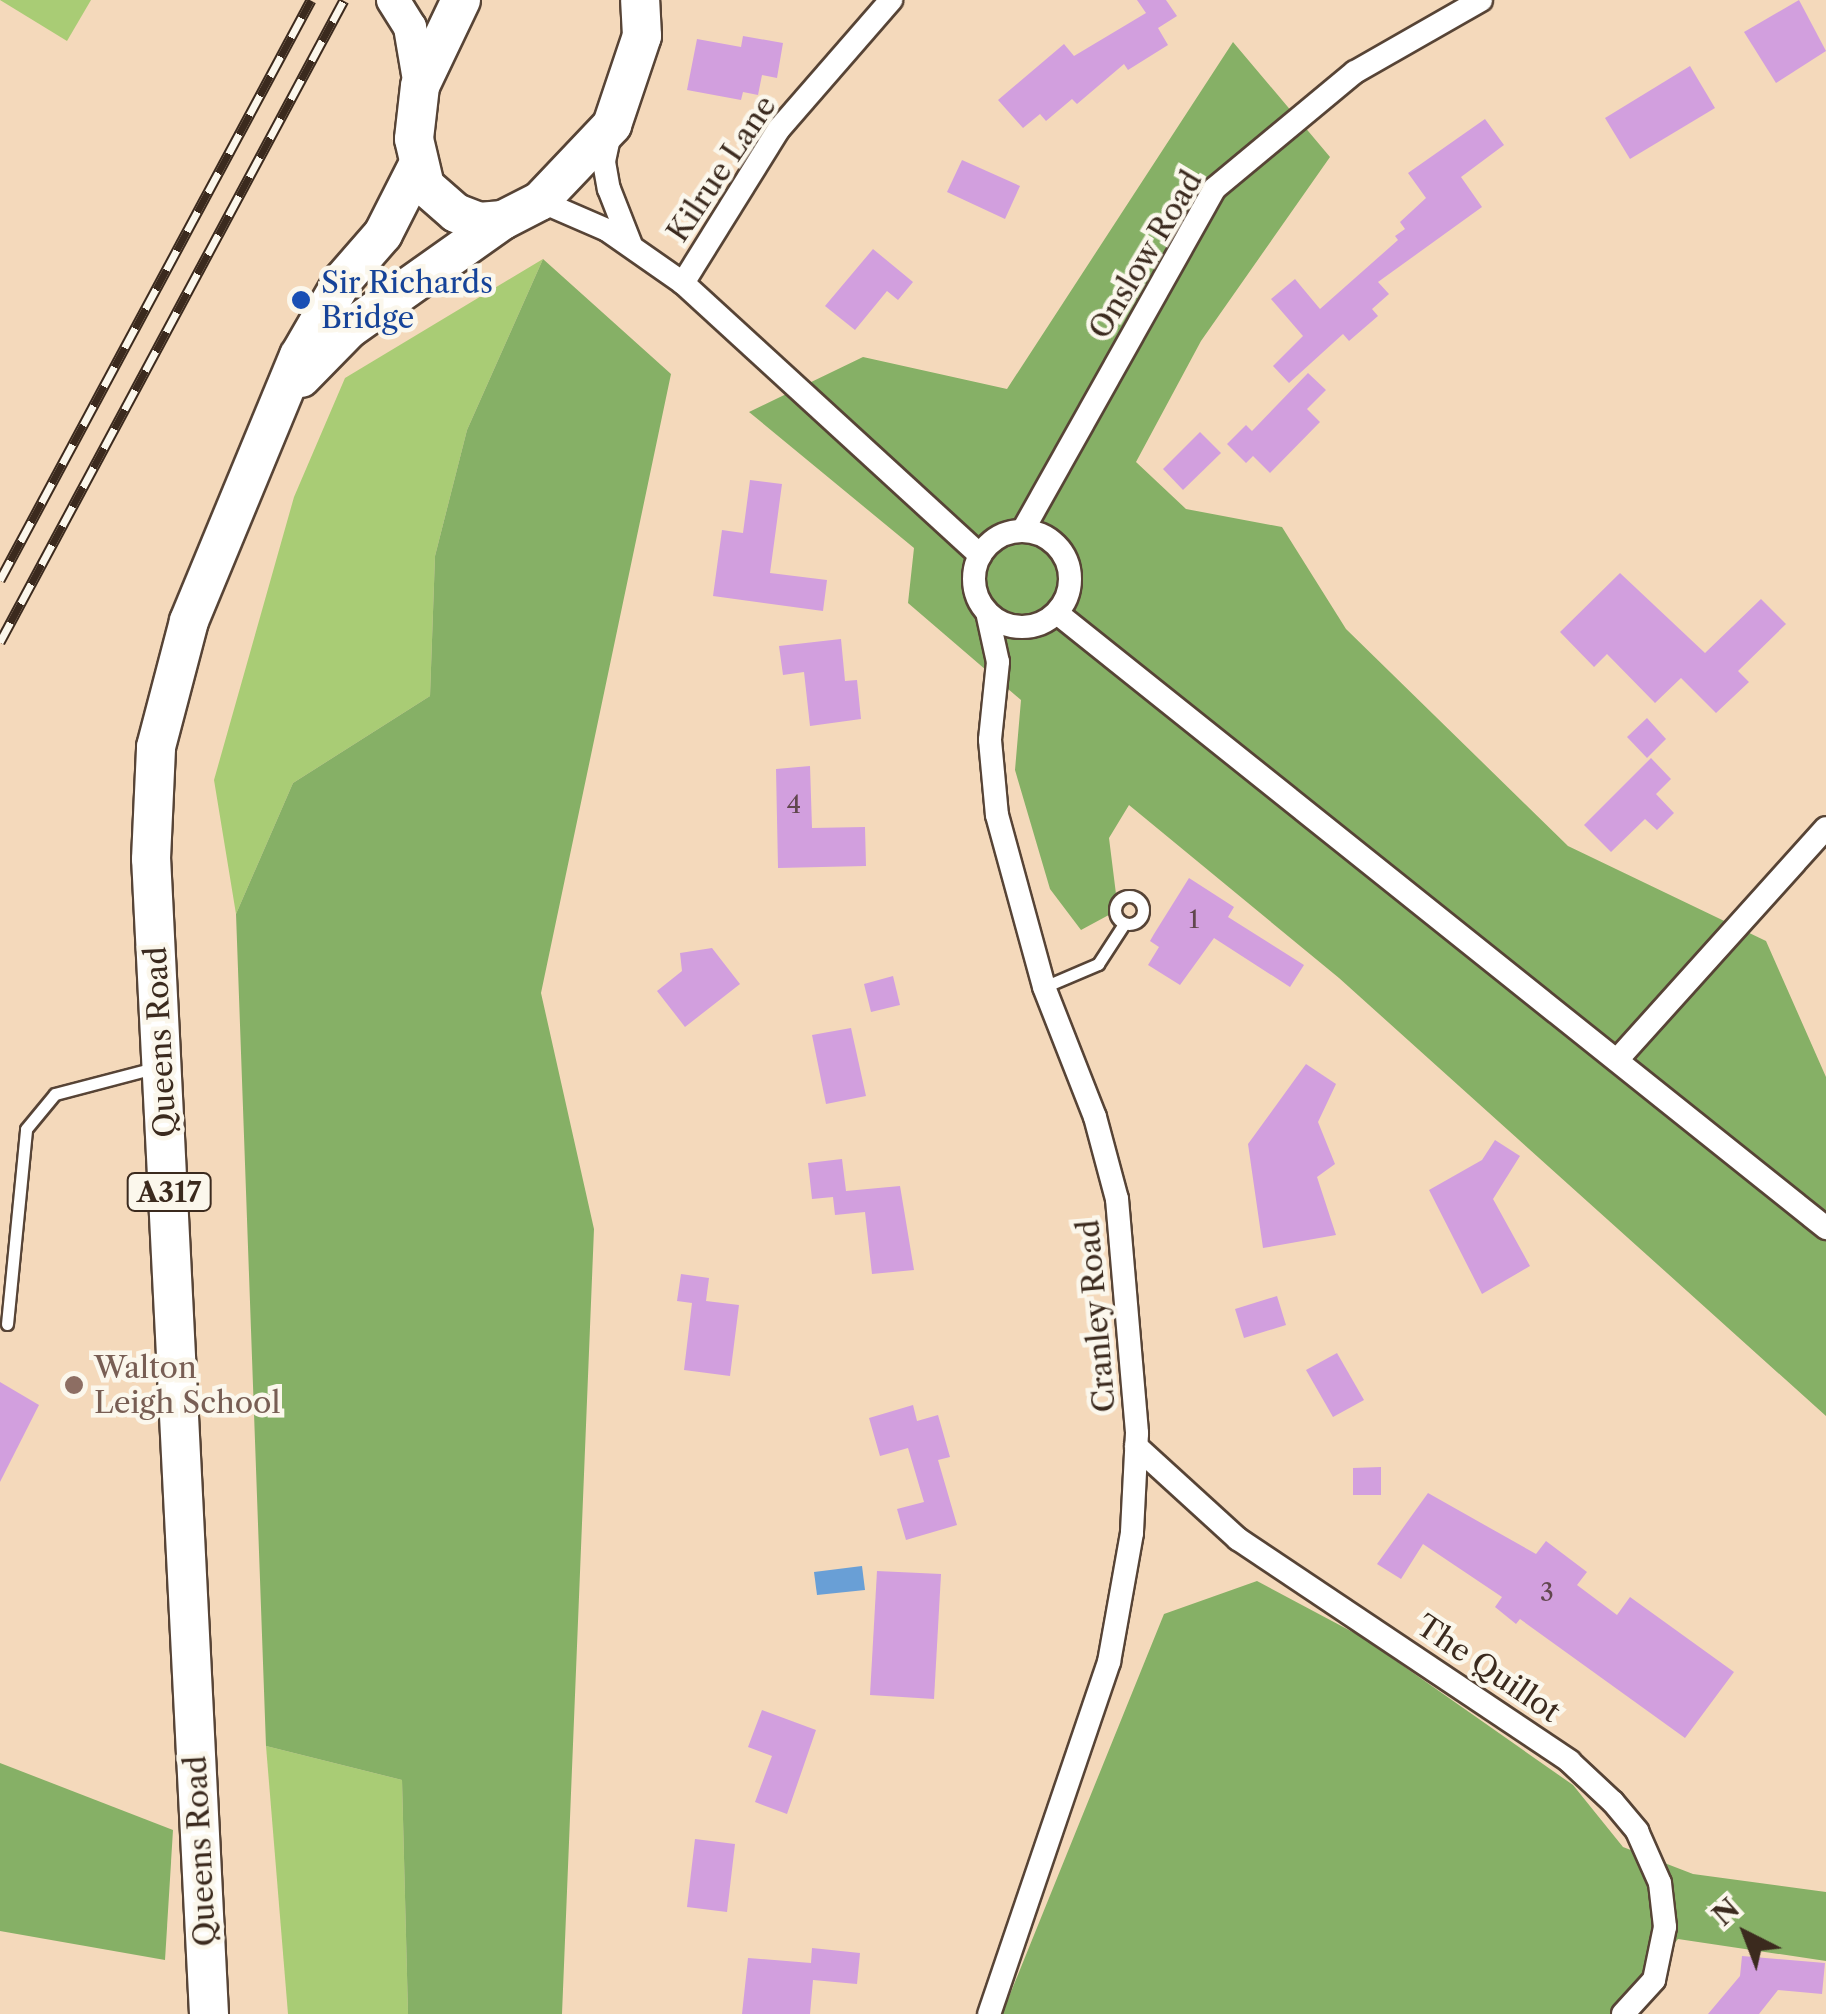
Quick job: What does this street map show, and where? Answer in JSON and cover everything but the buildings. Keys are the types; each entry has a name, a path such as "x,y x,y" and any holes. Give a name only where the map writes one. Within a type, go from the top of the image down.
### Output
{"main road":[{"path":"393,0 410,27 420,86 418,164 426,186 456,213 479,222 502,220"},
{"path":"420,86 461,0"},
{"path":"612,125 642,36 640,0"},
{"name":"Queens Road","path":"286,394 350,329 502,220 540,201 612,125"},
{"name":"Queens Road","path":"209,2014 151,859 156,747 189,621 231,510 324,308 383,234 418,164"}],"street":[{"name":"Kilrue Lane","path":"684,283 779,129 891,0"},
{"name":"Onslow Road","path":"1023,530 1214,189 1355,72 1481,0"},
{"path":"612,125 604,162 631,245"},
{"path":"540,201 631,245 684,283 980,555"},
{"path":"1023,530 1043,535 1066,558 1069,592 1057,613 1017,627 986,612 974,588 980,555 992,541 1023,530"},
{"name":"Cranley Road","path":"986,612 998,662 990,740 997,815 1044,986 1095,1116 1117,1199 1136,1446 1132,1534 1109,1662 990,2014"},
{"path":"1057,613 1826,1228"},
{"path":"1617,1060 1826,828"},
{"name":"The Quillot","path":"1136,1446 1238,1539 1569,1761 1613,1802 1637,1831 1660,1883 1665,1928 1654,1980 1623,2014"}],"lane":[{"path":"1044,986 1098,964 1124,924"},
{"path":"7,1324 26,1129 38,1109 54,1094 163,1066"}],"green space":[{"path":"0,0 91,0 67,41"},
{"path":"1233,42 1330,157 1201,341 1136,462 1186,509 1282,527 1346,629 1568,846 1766,941 1826,1077 1826,1416 1339,978 1129,805 1109,838 1118,910 1081,930 1050,889 1015,770 1021,700 908,603 914,548 749,412 863,357 1007,389"},
{"path":"543,259 467,430 435,556 430,696 293,783 236,914 214,780 294,497 345,378"},
{"path":"543,259 671,374 541,993 594,1229 562,2014 408,2014 402,1780 266,1746 236,914 293,783 430,696 435,556 467,430"},
{"path":"1257,1581 1362,1637 1573,1785 1623,1847 1693,1874 1826,1892 1826,1961 1678,1939 1614,2014 1002,2014 1164,1614"},
{"path":"266,1746 402,1780 408,2014 288,2014"},
{"path":"0,1763 173,1830 165,1960 0,1931"}],"water":[{"path":"862,1566 865,1590 817,1595 814,1572"}],"railway":[{"path":"0,580 311,0"},
{"path":"0,642 344,0"}],"place":[{"name":"Sir Richards Bridge","path":"301,300"},
{"name":"Walton Leigh School","path":"74,1385"}]}
